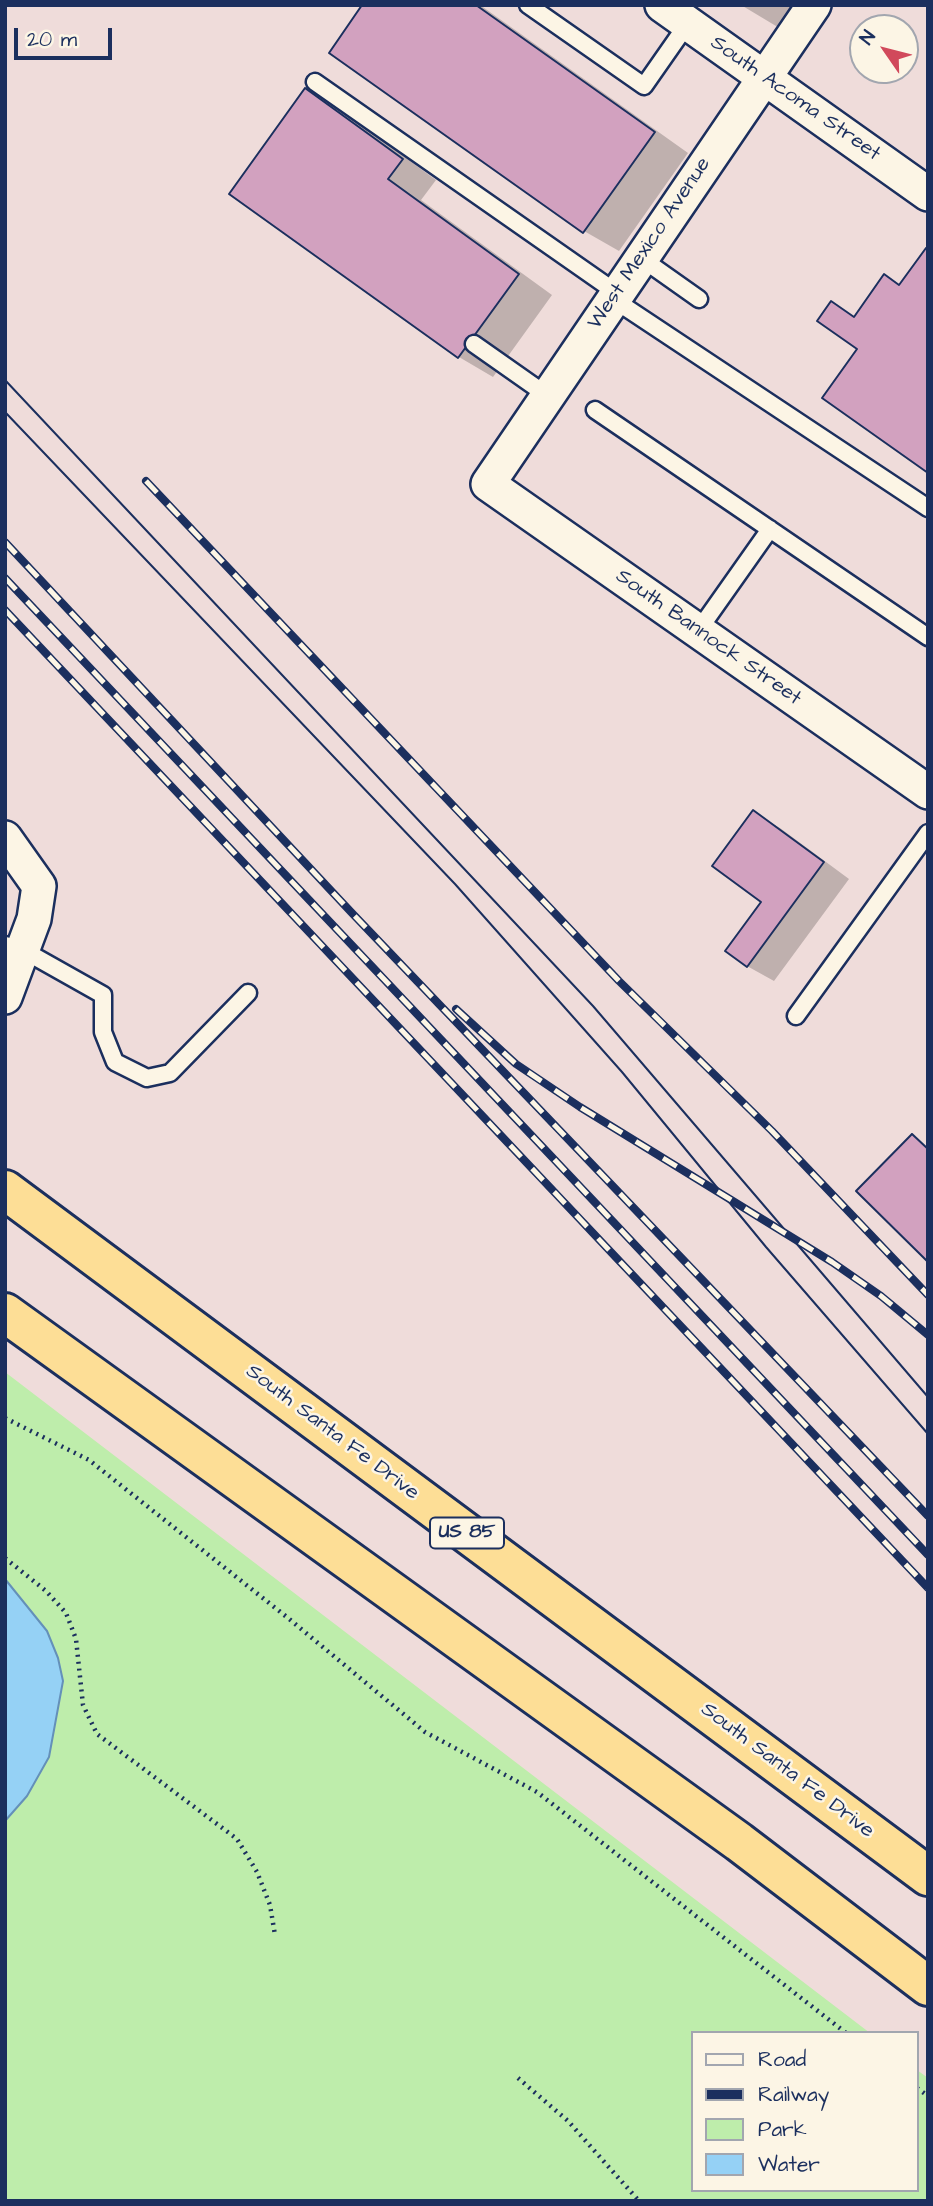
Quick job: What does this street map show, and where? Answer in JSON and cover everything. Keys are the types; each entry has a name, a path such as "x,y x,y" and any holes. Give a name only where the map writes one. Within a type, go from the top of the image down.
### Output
{"highway":[{"name":"South Santa Fe Drive","path":"8,1185 928,1876"},
{"path":"5,1313 728,1834 928,1986"}],"street":[{"name":"West Mexico Avenue","path":"488,484 763,76 814,5"},
{"name":"South Acoma Street","path":"675,14 928,194"},
{"name":"South Bannock Street","path":"488,484 928,792"},
{"path":"5,838 39,886 34,919 14,947 5,997"}],"lane":[{"path":"528,5 644,86 675,14"},
{"path":"315,82 615,296 928,508"},
{"path":"641,258 699,299"},
{"path":"474,344 548,396"},
{"path":"595,410 928,637"},
{"path":"698,631 770,529"},
{"path":"796,1016 928,833"},
{"path":"14,947 103,995 103,1031 115,1062 146,1078 170,1073 248,993"}],"path":[{"path":"5,1418 89,1460 288,1618 425,1732 537,1792 843,2031"},
{"path":"5,1558 46,1591 66,1613 76,1639 83,1705 97,1734 237,1839 257,1872 270,1905 275,1935"},
{"path":"518,2078 568,2122 639,2201"}],"green space":[{"path":"5,1372 867,2031 692,2031 692,2192 919,2192 919,2071 928,2078 928,2201 5,2201"}],"water":[{"path":"5,1579 47,1631 58,1658 63,1681 49,1757 27,1796 5,1821"}],"building":[{"path":"362,5 476,5 655,132 583,233 329,53"},
{"path":"305,88 403,159 388,179 519,274 458,358 229,194"},
{"path":"926,248 928,473 822,398 857,349 817,321 831,301 854,317 884,274 899,285"},
{"path":"753,810 824,862 747,967 725,951 761,902 712,866"},
{"path":"912,1134 928,1149 928,1262 856,1191"}],"tram line":[{"path":"5,380 593,1006 928,1397"},
{"path":"5,412 455,884 622,1072 766,1247 928,1434"}],"railway":[{"path":"146,481 619,981 772,1131 928,1295"},
{"path":"5,542 351,912 928,1516"},
{"path":"5,578 928,1555"},
{"path":"5,610 928,1588"},
{"path":"456,1009 516,1064 580,1107 832,1262 881,1296 928,1335"}]}
